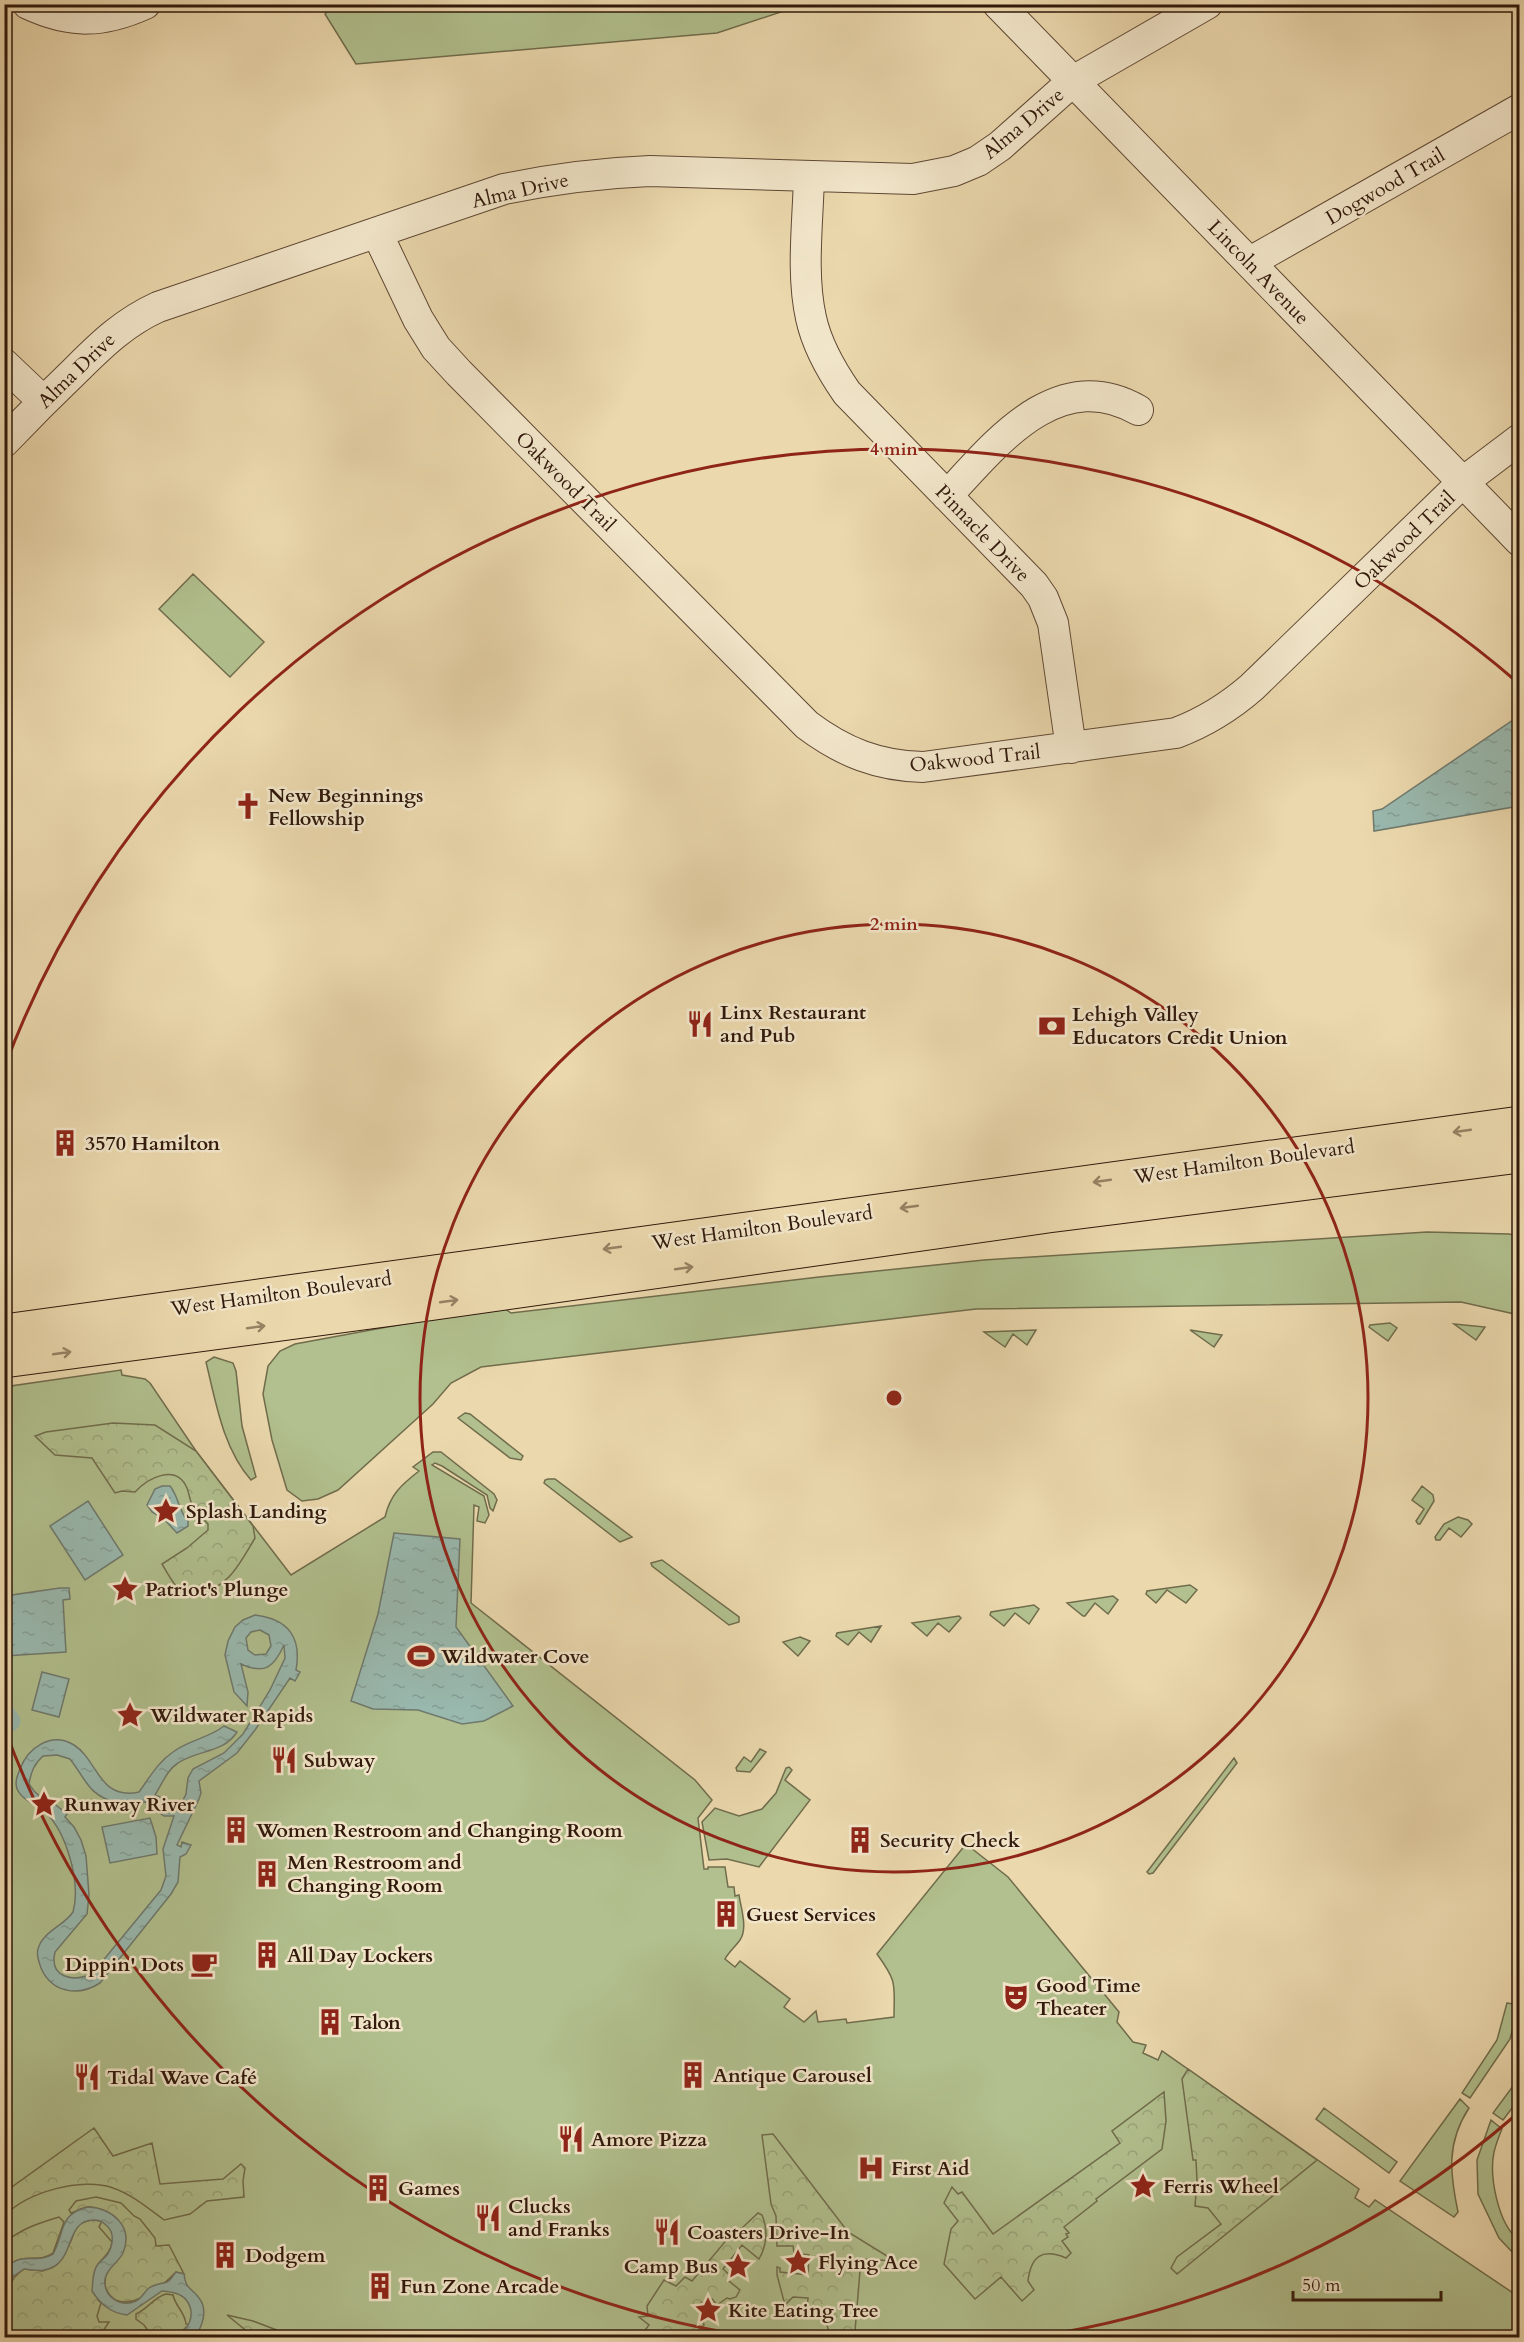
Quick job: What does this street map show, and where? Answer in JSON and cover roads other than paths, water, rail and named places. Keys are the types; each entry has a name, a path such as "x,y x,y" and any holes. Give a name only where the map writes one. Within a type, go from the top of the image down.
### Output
{"main road":[{"name":"West Hamilton Boulevard","path":"4,1331 1520,1123"},
{"name":"West Hamilton Boulevard","path":"4,1361 381,1311 1048,1216 1520,1156"}],"street":[{"path":"28,4 64,18 94,20 118,16 145,4"},
{"name":"Lincoln Avenue","path":"998,4 1520,541"},
{"name":"Alma Drive","path":"4,442 117,330 136,317 158,307 504,189 558,178 613,172 650,171 913,179 954,171 1000,146 1073,81 1208,4"},
{"name":"Dogwood Trail","path":"1250,262 1520,109"},
{"name":"Pinnacle Drive","path":"809,176 807,286 811,318 829,366 847,393 1034,585 1043,598 1053,623 1071,748"},
{"name":"Oakwood Trail","path":"377,233 418,319 436,348 798,716 830,742 855,755 883,764 912,767 1071,748 1176,733 1204,723 1230,707 1463,482 1520,439"},
{"path":"4,364 43,401"},
{"path":"947,496 1002,437 1025,419 1052,405 1075,397 1096,395 1114,398 1138,410"}],"water":[{"path":"1519,716 1519,806 1374,831 1373,811 1382,809"},
{"name":"Splash Landing","path":"170,1486 188,1521 188,1526 177,1533 147,1505 155,1489"},
{"path":"88,1501 123,1555 85,1580 50,1526"},
{"name":"Wildwater Cove","path":"394,1533 460,1539 456,1627 513,1706 484,1721 462,1724 418,1710 373,1709 351,1701 378,1614"},
{"path":"69,1588 70,1599 63,1600 66,1652 5,1656 5,1596"},
{"name":"Runway River","path":"255,1615 284,1625 294,1639 297,1648 296,1670 300,1672 295,1681 290,1678 237,1753 199,1781 201,1793 199,1799 177,1845 181,1847 182,1842 191,1845 186,1854 180,1857 178,1882 171,1894 100,1983 75,1991 59,1987 52,1983 41,1968 37,1951 44,1938 73,1912 74,1874 66,1846 54,1823 47,1814 24,1798 17,1788 17,1777 24,1761 41,1744 57,1740 65,1741 82,1752 100,1777 115,1791 139,1792 159,1765 179,1748 224,1726 237,1732 232,1739 218,1748 185,1759 171,1769 155,1795 175,1804 181,1804 186,1794 188,1778 193,1769 224,1753 243,1734 270,1690 285,1658 284,1645 268,1667 256,1669 241,1664 248,1692 247,1706 234,1692 225,1655 228,1641 235,1627 243,1620","holes":["260,1630 269,1635 271,1646 266,1654 255,1655 248,1650 246,1638 251,1632","57,1755 70,1759 89,1786 107,1800 124,1805 145,1802 164,1816 174,1816 163,1849 166,1876 161,1890 92,1974 77,1978 64,1976 56,1968 54,1961 55,1952 87,1914 89,1895 86,1856 81,1840 65,1817 67,1814 47,1798 45,1801 29,1784 33,1768 40,1759 43,1756"]},
{"path":"42,1672 69,1679 59,1717 32,1710"},
{"path":"150,1818 156,1837 157,1854 110,1863 102,1827"},
{"path":"88,2207 113,2215 119,2220 126,2235 123,2253 105,2279 110,2296 119,2302 130,2303 138,2300 151,2287 168,2281 176,2272 184,2274 188,2286 202,2302 204,2313 200,2328 194,2337 137,2337 138,2330 170,2336 184,2330 190,2322 190,2306 185,2298 173,2292 162,2291 127,2315 107,2308 99,2300 92,2291 94,2274 98,2264 109,2252 112,2239 109,2228 99,2221 85,2221 79,2226 61,2261 55,2266 43,2270 24,2269 10,2279 5,2292 5,2268 19,2260 47,2257 53,2254 67,2219 78,2210"}],"waterway":[{"path":"4,1713 10,1721"}],"place":[{"name":"New Beginnings Fellowship","path":"248,806"},
{"name":"Linx Restaurant and Pub","path":"700,1024"},
{"name":"Lehigh Valley Educators Credit Union","path":"1052,1026"},
{"name":"3570 Hamilton","path":"65,1143"},
{"name":"Splash Landing","path":"166,1511"},
{"name":"Patriot's Plunge","path":"125,1589"},
{"name":"Wildwater Cove","path":"421,1656"},
{"name":"Wildwater Rapids","path":"130,1715"},
{"name":"Subway","path":"284,1760"},
{"name":"Runway River","path":"44,1804"},
{"name":"Women Restroom and Changing Room","path":"236,1830"},
{"name":"Security Check","path":"860,1840"},
{"name":"Men Restroom and Changing Room","path":"267,1874"},
{"name":"Guest Services","path":"726,1914"},
{"name":"All Day Lockers","path":"267,1955"},
{"name":"Dippin' Dots","path":"204,1964"},
{"name":"Good Time Theater","path":"1016,1997"},
{"name":"Talon","path":"330,2022"},
{"name":"Antique Carousel","path":"693,2075"},
{"name":"Tidal Wave Café","path":"87,2077"},
{"name":"Amore Pizza","path":"571,2139"},
{"name":"First Aid","path":"871,2168"},
{"name":"Ferris Wheel","path":"1143,2186"},
{"name":"Games","path":"378,2188"},
{"name":"Clucks and Franks","path":"488,2218"},
{"name":"Coasters Drive-In","path":"667,2232"},
{"name":"Dodgem","path":"225,2255"},
{"name":"Flying Ace","path":"798,2262"},
{"name":"Camp Bus","path":"738,2266"},
{"name":"Fun Zone Arcade","path":"380,2286"},
{"name":"Kite Eating Tree","path":"708,2310"}]}
